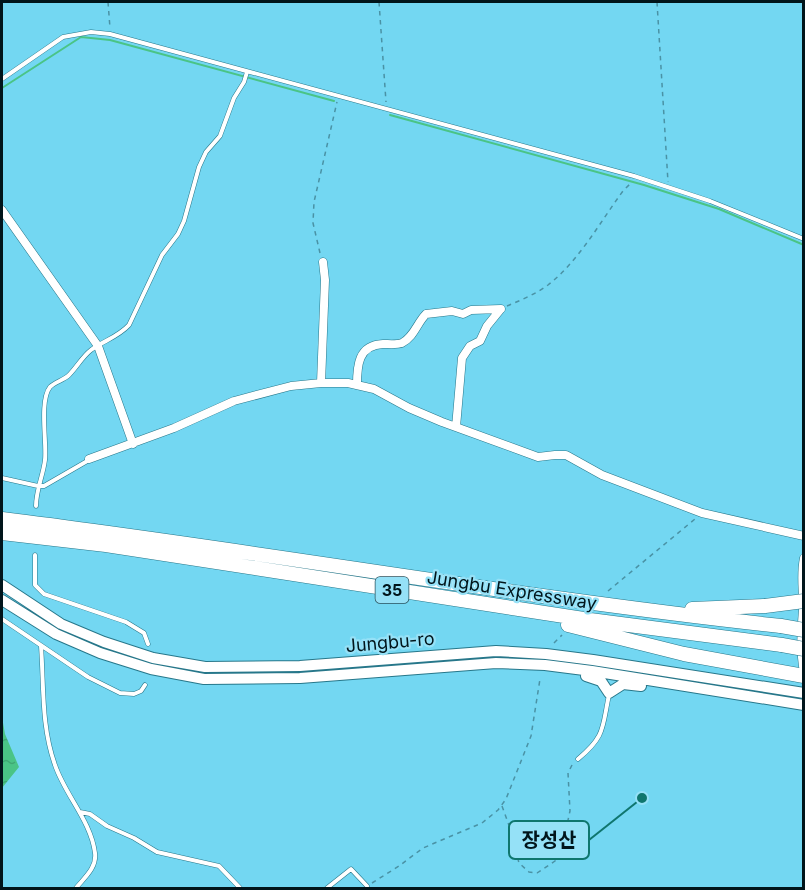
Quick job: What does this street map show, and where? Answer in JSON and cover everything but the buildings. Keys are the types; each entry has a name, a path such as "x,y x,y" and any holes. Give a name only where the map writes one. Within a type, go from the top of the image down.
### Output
{"highway":[{"name":"Jungbu Expressway","path":"2,519 123,534 628,609 804,630"},
{"name":"Jungbu Expressway","path":"2,533 106,545 590,620 804,649"},
{"path":"628,609 707,609 804,601"},
{"path":"485,604 684,654 781,672 804,674"}],"main road":[{"name":"Jungbu-ro","path":"2,585 62,624 104,642 153,658 205,667 300,666 496,651 594,660 800,692"},
{"name":"Jungbu-ro","path":"2,600 56,634 100,653 151,669 204,679 300,678 496,663 545,665 799,704"},
{"path":"545,665 601,681 609,693 623,684 675,691 716,691"}],"street":[{"path":"2,210 98,346 133,444"},
{"path":"321,383 325,280 323,262"},
{"path":"357,385 358,360 361,356 375,345 402,342 410,336 426,314 452,311 463,314 471,310 501,309"},
{"path":"456,427 462,358 470,346 480,340 487,326 501,309"},
{"path":"89,459 215,411 234,400 291,386 321,383 357,385 374,389 410,408 538,457 566,455 602,475 702,513 804,536"},
{"path":"804,558 800,575 804,674"}],"lane":[{"path":"2,79 63,37 91,32 110,34 246,73 546,151 668,186 804,239"},
{"path":"36,506 45,458 43,430 47,394 51,386 70,374 83,357 122,332 135,315 162,255 178,234 184,221 199,167 206,152 220,136 246,73"},
{"path":"2,478 44,486 89,459"},
{"path":"35,555 35,585 44,594 126,622 144,633 148,644"},
{"path":"2,619 88,677 120,693 141,691 145,685"},
{"path":"42,646 43,709 49,746 64,786 92,842 95,862 92,870 76,888"},
{"path":"578,759 597,740 603,730 609,693"},
{"path":"79,812 90,814 107,826 157,852 219,866 240,888"},
{"path":"327,888 351,869 367,886"}],"path":[{"path":"108,2 110,34"},
{"path":"379,2 386,109"},
{"path":"657,2 668,186"},
{"path":"323,262 313,223 314,202 339,96"},
{"path":"501,309 541,290 558,276 623,190 631,184"},
{"path":"608,591 702,513"},
{"path":"554,643 562,636"},
{"path":"367,886 423,848 482,823 498,810 531,736 540,679"},
{"path":"501,806 510,828 519,863 529,872 537,873 555,861 561,852 570,811 568,773 571,765 578,759"}],"water":[{"path":"2,717 5,734 19,767 2,788"}],"waterway":[{"path":"2,88 81,37 110,40 334,101"},
{"path":"390,115 644,185 719,209 804,245"}],"place":[{"name":"장성산","path":"642,798"}]}
